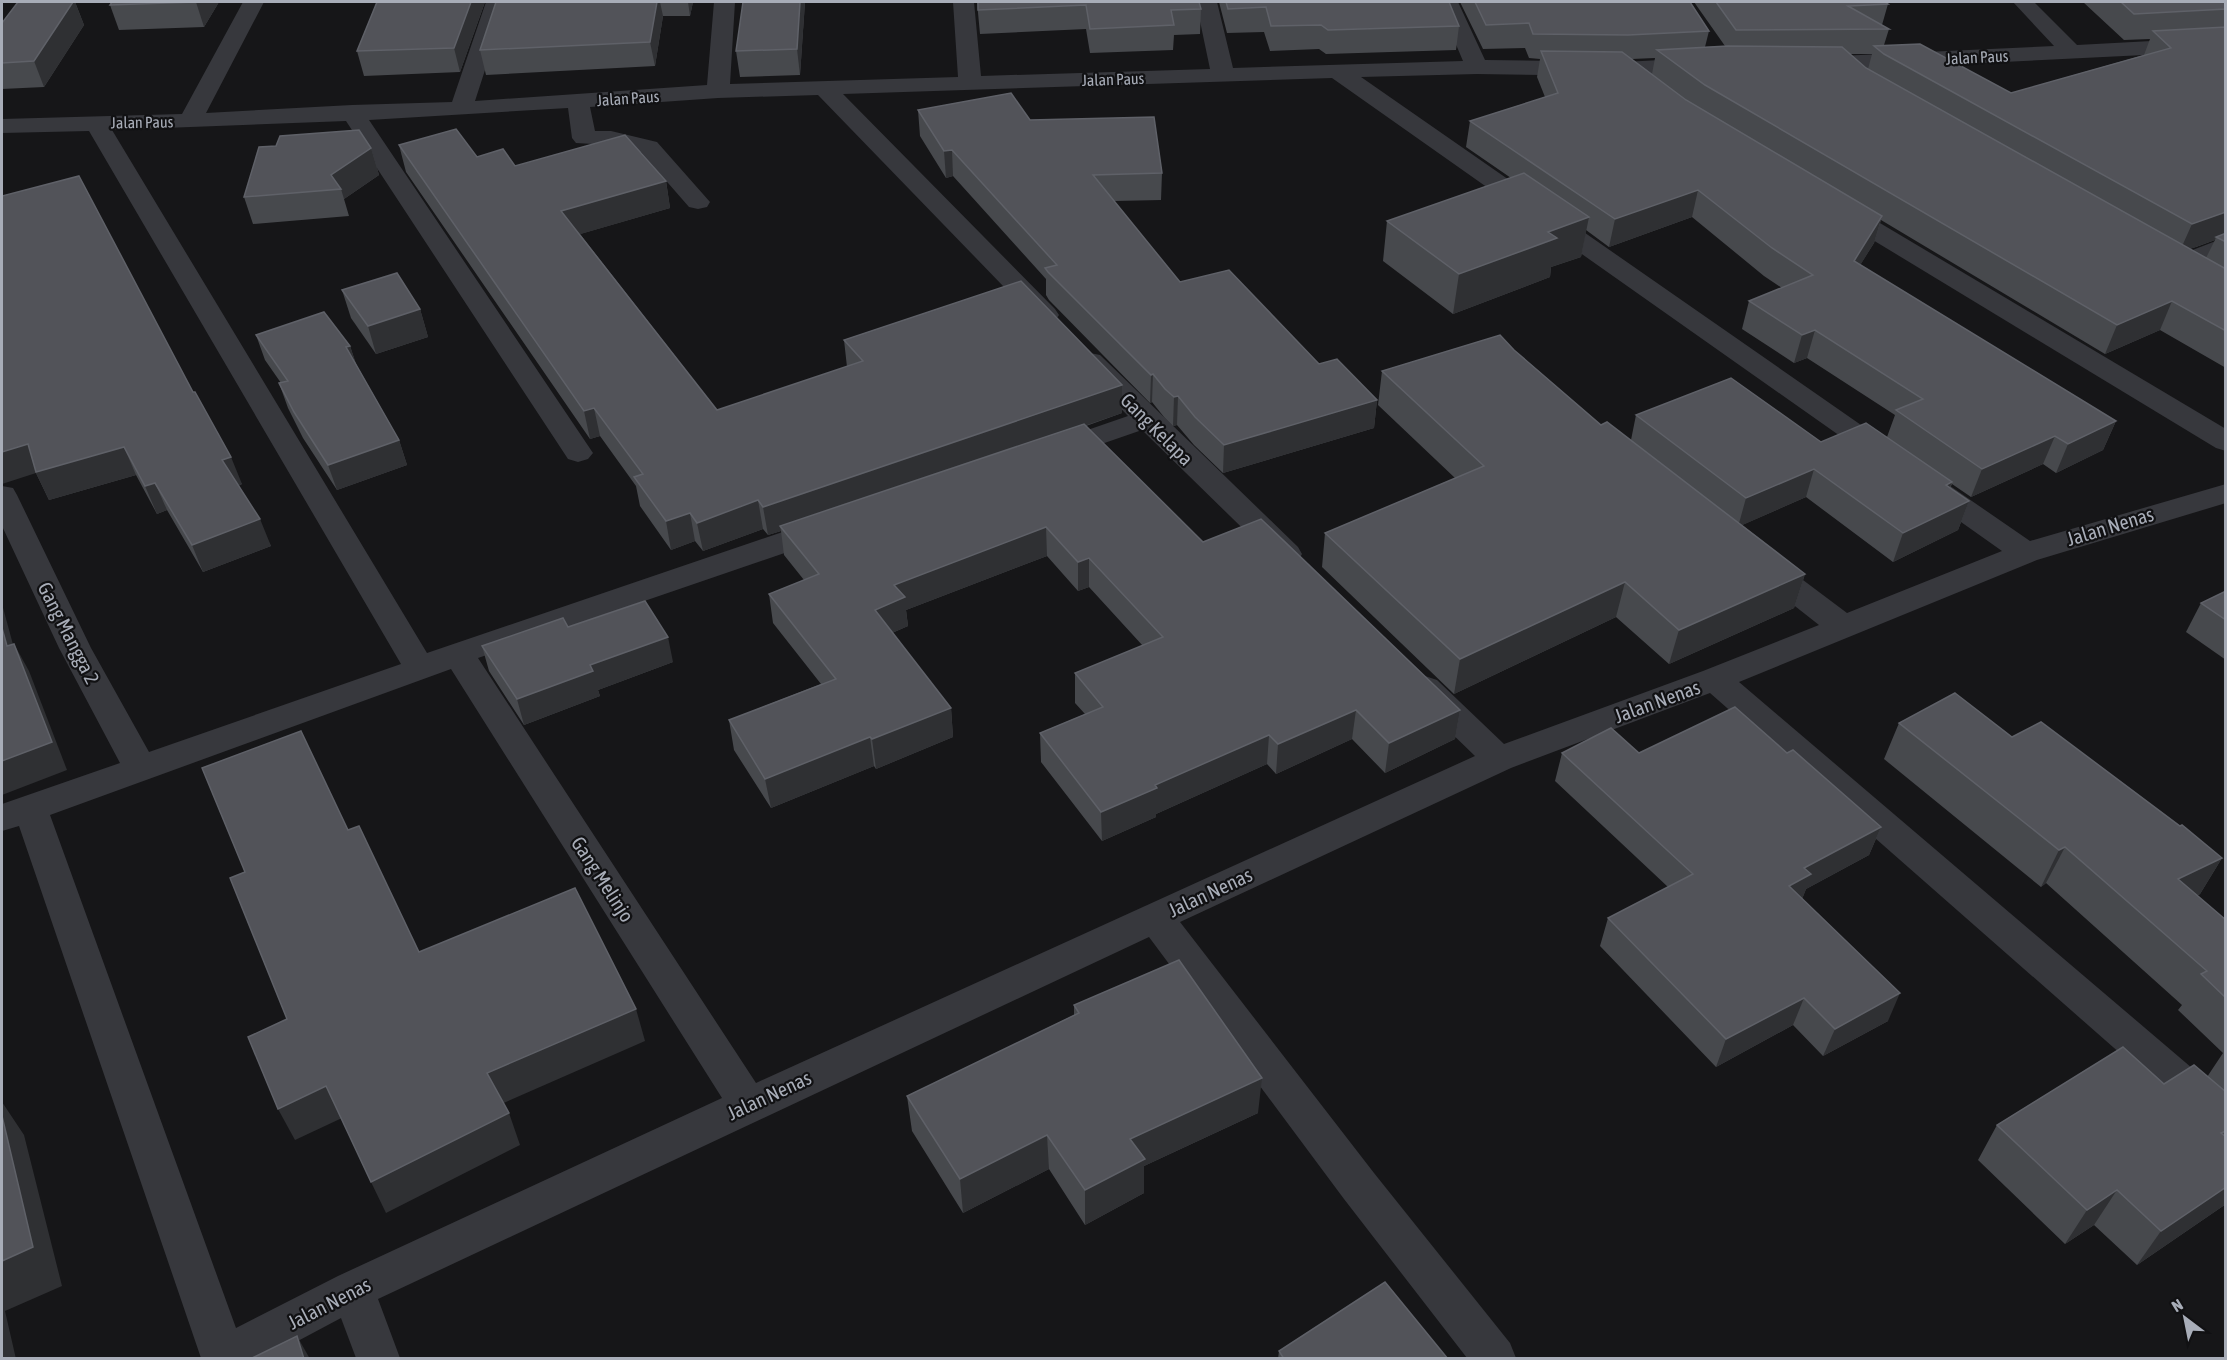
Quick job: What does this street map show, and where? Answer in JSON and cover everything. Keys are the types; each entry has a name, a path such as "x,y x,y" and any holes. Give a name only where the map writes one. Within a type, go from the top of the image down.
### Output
{"street":[{"path":"190,121 253,2"},
{"path":"461,109 496,2"},
{"path":"718,91 724,2"},
{"path":"963,2 970,83"},
{"path":"1206,2 1223,75"},
{"path":"1448,2 1477,67"},
{"path":"2023,2 2072,52"},
{"name":"Jalan Paus","path":"1798,64 1842,64 2226,44"},
{"name":"Jalan Paus","path":"2,126 190,121 352,112 461,109 718,91 1477,67 1623,69 1716,55"},
{"path":"1842,64 1867,88"},
{"path":"1623,69 1651,90"},
{"path":"1338,72 2026,553"},
{"name":"Gang Kelapa","path":"825,89 1147,419 1310,576"},
{"path":"578,101 584,138 620,139 649,147 698,202"},
{"path":"352,112 578,453"},
{"path":"96,123 420,669"},
{"path":"1816,195 2226,442"},
{"path":"2206,281 2166,259 2226,245"},
{"path":"1023,461 1147,419"},
{"name":"Jalan Nenas","path":"223,1358 353,1290 1499,759 1715,679 2026,553 2226,493"},
{"name":"Gang Mangga 2","path":"2,495 75,648 141,769"},
{"path":"223,1358 16,813 420,669 458,653 853,519"},
{"path":"1742,548 1843,627"},
{"name":"Gang Melinjo","path":"458,653 748,1105"},
{"path":"1405,668 1499,759"},
{"path":"1715,679 2226,1122"},
{"path":"1155,917 1359,1186 1494,1359"},
{"path":"353,1290 378,1359"}],"building":[{"path":"18,2 73,2 34,61 2,63 2,23"},
{"path":"112,2 196,2 110,5"},
{"path":"377,2 471,2 454,48 357,51"},
{"path":"496,2 657,2 650,42 480,50"},
{"path":"743,2 800,2 797,49 736,51"},
{"path":"978,2 1199,2 1201,9 1171,10 1174,25 1090,29 1086,5 978,10"},
{"path":"1226,2 1449,2 1459,26 1328,30 1321,25 1271,26 1266,7 1228,9"},
{"path":"1475,2 1690,2 1709,31 1628,35 1533,34 1529,23 1486,25"},
{"path":"1716,2 1885,2 1888,4 1848,6 1889,29 1736,30"},
{"path":"2121,2 2226,2 2226,9 2134,14"},
{"path":"2226,27 2226,212 2192,224 1884,54 1874,46 1920,44 2011,93 2171,48 2153,31"},
{"path":"1728,46 1842,47 1866,68 2226,269 2226,331 2172,301 2117,325 1705,85 1657,50"},
{"path":"1541,51 1622,52 1686,100 1882,216 1854,261 2116,421 2068,444 2055,436 1982,469 1896,410 1923,399 1815,330 1802,335 1749,301 1813,275 1772,248 1698,190 1615,219 1470,121 1558,93"},
{"path":"1011,93 1030,120 1154,117 1162,173 1093,175 1180,282 1229,270 1319,364 1337,359 1377,400 1224,445 1195,417 1178,396 1174,397 1165,389 1153,374 1151,375 1048,272 1045,268 1057,265 952,150 944,151 918,110"},
{"path":"456,129 477,157 503,149 515,166 625,135 666,181 561,211 717,410 863,361 844,340 1021,281 1122,385 763,507 758,500 697,523 690,513 666,521 634,477 643,474 594,408 584,411 399,145"},
{"path":"359,130 371,148 331,175 341,189 244,197 259,147 276,146 280,136"},
{"path":"1524,173 1589,217 1548,232 1557,238 1459,274 1387,221"},
{"path":"79,176 193,392 231,457 222,460 260,519 192,545 155,483 145,486 124,447 36,472 28,444 2,452 2,196"},
{"path":"2226,233 2226,242 2216,237"},
{"path":"397,273 420,309 368,326 342,290"},
{"path":"324,312 350,346 346,347 399,440 328,465 294,412 279,383 288,381 256,335"},
{"path":"1500,335 1514,350 1601,425 1607,422 1805,574 1679,630 1625,582 1460,659 1325,533 1484,466 1382,371"},
{"path":"1731,378 1821,442 1866,423 1952,482 1946,485 1969,501 1903,533 1814,469 1746,498 1636,415"},
{"path":"1084,424 1203,542 1261,519 1460,710 1389,743 1356,710 1278,744 1269,735 1155,785 1157,788 1101,812 1040,733 1103,707 1075,673 1163,637 1089,558 1078,562 1046,527 894,585 905,597 875,610 951,708 765,779 729,720 836,679 769,594 819,574 780,526"},
{"path":"2226,591 2226,620 2201,603"},
{"path":"645,601 668,637 590,665 593,671 517,699 482,646 563,618 568,627"},
{"path":"2,628 7,646 14,644 52,742 2,761"},
{"path":"1955,693 2012,737 2041,722 2180,826 2182,825 2222,858 2178,879 2226,920 2226,998 2201,974 2207,971 2065,847 2059,850 1899,723"},
{"path":"1735,707 1787,753 1793,750 1881,827 1804,868 1811,874 1789,886 1900,993 1835,1029 1804,998 1726,1039 1608,918 1693,874 1562,753 1611,728 1639,753"},
{"path":"301,731 348,830 359,826 419,952 575,888 636,1009 487,1073 509,1113 371,1182 326,1086 278,1109 248,1037 287,1019 230,878 245,872 202,768"},
{"path":"1179,960 1262,1078 1130,1139 1145,1159 1085,1190 1047,1135 960,1179 907,1096 1079,1013 1074,1005"},
{"path":"2123,1047 2164,1084 2194,1065 2226,1092 2226,1131 2221,1133 2226,1137 2226,1187 2161,1231 2117,1190 2087,1210 1997,1125"},
{"path":"2,1116 33,1247 2,1261"},
{"path":"1385,1282 1448,1359 1284,1359 1279,1351"},
{"path":"297,1336 304,1359 250,1359"}]}
